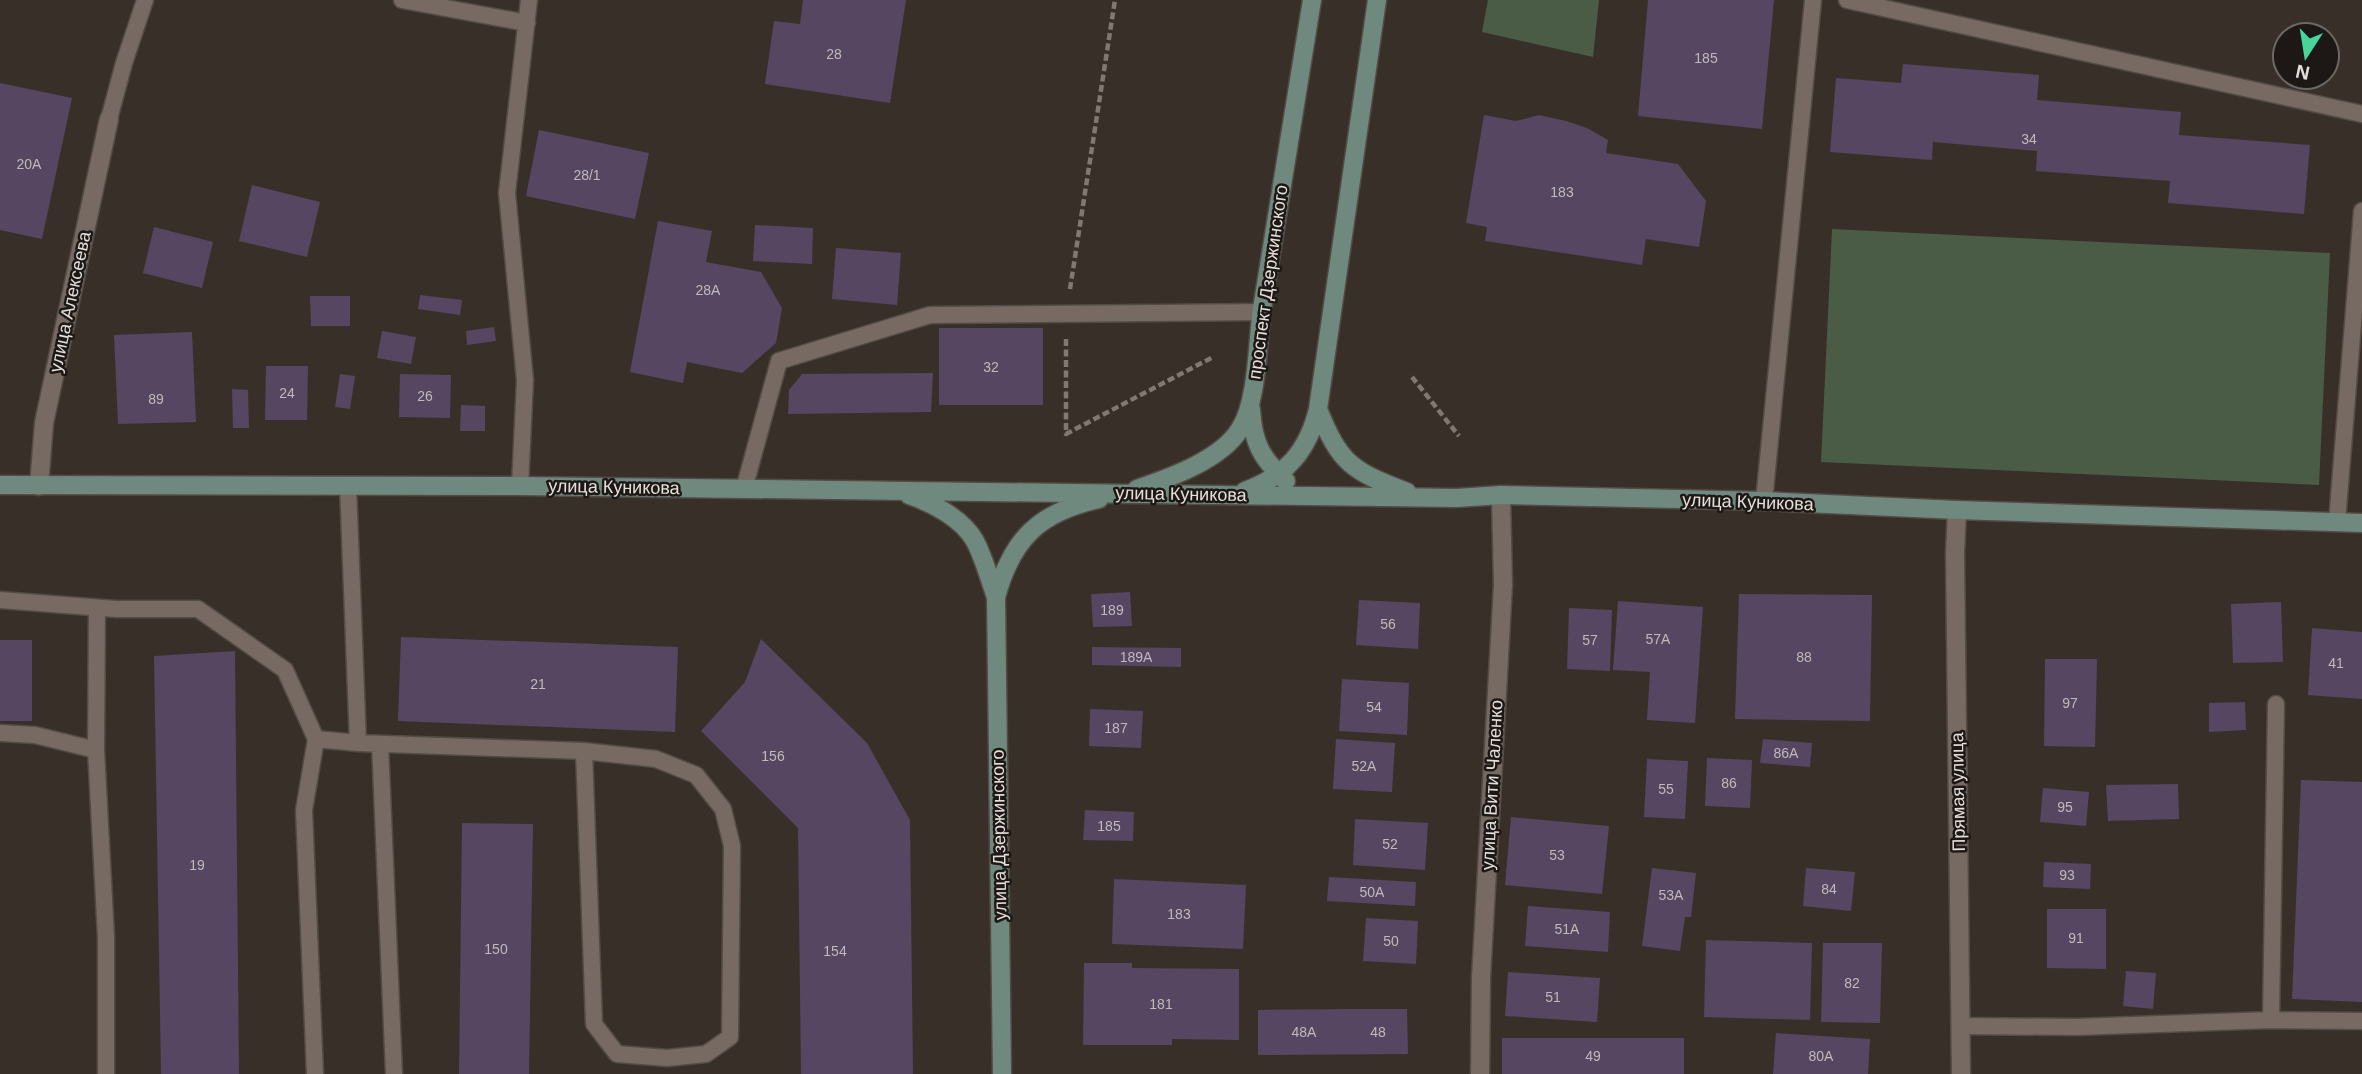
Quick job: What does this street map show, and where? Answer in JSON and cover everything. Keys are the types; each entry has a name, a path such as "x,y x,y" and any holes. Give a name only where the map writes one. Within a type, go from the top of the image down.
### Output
{"street":[{"name":"проспект Дзержинского","path":"1125,494 1179,475 1218,451 1240,430 1251,402 1262,312 1312,0"},
{"path":"1235,495 1263,485 1286,469 1312,434 1318,409 1377,0"},
{"name":"улица Алексеева","path":"39,486 44,424 109,119"},
{"path":"1251,402 1253,433 1261,454 1292,486 1317,496"},
{"path":"1318,409 1328,436 1344,460 1373,479 1420,497"},
{"name":"улица Куникова","path":"0,485 520,486 1420,497 1501,495 1764,501 2362,523"},
{"path":"895,491 930,502 956,520 974,539 996,597"},
{"path":"996,597 1008,559 1043,520 1082,502 1125,494"},
{"name":"улица Вити Чаленко","path":"1480,1074 1481,978 1503,585 1501,495"},
{"name":"Прямая улица","path":"1957,510 1955,553 1961,1074"},
{"name":"улица Дзержинского","path":"996,597 1002,1074"}],"lane":[{"path":"109,119 145,0"},
{"path":"402,0 527,23"},
{"path":"520,486 525,380 507,193 529,0"},
{"path":"1764,501 1813,0"},
{"path":"1847,0 2362,114"},
{"path":"2337,522 2362,212"},
{"path":"744,489 779,361 930,315 1262,312"},
{"path":"348,486 358,743"},
{"path":"0,600 97,608 198,609 285,670 316,739 304,810 315,1074"},
{"path":"97,608 96,750 106,937 106,1074"},
{"path":"2271,1020 2276,704"},
{"path":"0,733 35,735 96,750"},
{"path":"316,739 380,744 584,751 656,759 696,775 723,809 733,846 730,1037 706,1054 667,1058 617,1054 594,1024 584,751"},
{"path":"380,744 394,1074"},
{"path":"1961,1026 2077,1027 2271,1020 2362,1021"}],"path":[{"path":"1115,0 1066,313 1066,434 1213,357"},
{"path":"1412,377 1459,436"}],"green space":[{"path":"1488,0 1599,0 1593,57 1482,32"},
{"path":"1832,229 2330,253 2319,485 1821,462"}],"building":[{"path":"803,0 906,0 890,103 765,84 774,21 800,24"},
{"path":"1648,0 1774,0 1762,129 1638,116"},
{"path":"1903,64 2039,75 2037,100 2181,112 2179,135 2310,145 2304,214 2168,203 2170,181 2036,171 2037,151 1933,142 1932,160 1830,152 1836,78 1901,83"},
{"path":"0,83 72,98 42,239 0,230"},
{"path":"1484,115 1516,121 1539,115 1566,121 1587,128 1608,140 1606,153 1678,164 1706,201 1699,247 1646,239 1642,265 1485,241 1487,227 1466,223"},
{"path":"539,130 649,153 635,219 526,196"},
{"path":"252,185 320,202 307,257 239,241"},
{"path":"658,221 712,231 706,262 761,272 782,308 776,343 742,373 687,362 683,383 630,372"},
{"path":"755,225 813,228 812,264 753,261"},
{"path":"154,227 213,242 202,288 143,273"},
{"path":"836,248 901,253 897,305 832,299"},
{"path":"420,295 462,300 460,315 418,309"},
{"path":"310,296 350,296 350,326 311,326"},
{"path":"494,327 496,341 467,345 466,331"},
{"path":"939,328 1043,328 1043,405 939,405"},
{"path":"382,331 416,337 411,364 377,358"},
{"path":"192,332 196,422 118,424 114,335"},
{"path":"266,366 308,366 307,420 265,420"},
{"path":"933,373 931,412 788,414 789,390 802,374"},
{"path":"340,374 355,376 350,409 335,407"},
{"path":"400,374 451,375 450,418 399,417"},
{"path":"232,389 248,390 249,428 233,428"},
{"path":"461,405 485,406 485,431 460,431"},
{"path":"1130,592 1132,626 1093,627 1091,594"},
{"path":"1739,594 1872,595 1870,721 1735,719"},
{"path":"1359,600 1420,603 1418,649 1356,645"},
{"path":"1618,601 1703,607 1695,723 1647,720 1650,672 1613,670"},
{"path":"2281,602 2283,662 2233,663 2231,604"},
{"path":"1569,608 1612,610 1610,671 1567,669"},
{"path":"2312,628 2362,632 2362,699 2308,695"},
{"path":"401,637 678,647 675,732 398,721"},
{"path":"761,639 867,743 910,820 913,1074 801,1074 798,828 701,731 745,682"},
{"path":"0,640 32,640 32,721 0,721"},
{"path":"1092,647 1181,648 1181,667 1092,665"},
{"path":"235,651 239,1074 161,1074 154,656"},
{"path":"2045,659 2097,659 2095,747 2044,746"},
{"path":"1342,679 1409,683 1407,735 1339,731"},
{"path":"2245,702 2246,730 2209,732 2209,703"},
{"path":"1090,709 1143,711 1141,748 1089,746"},
{"path":"1336,739 1395,743 1392,792 1333,789"},
{"path":"1763,739 1812,743 1810,767 1760,763"},
{"path":"1707,758 1752,760 1750,808 1705,806"},
{"path":"1647,759 1688,761 1685,819 1644,817"},
{"path":"2301,780 2362,782 2362,1002 2292,999"},
{"path":"2178,784 2179,819 2108,821 2106,785"},
{"path":"2043,788 2089,792 2086,826 2040,822"},
{"path":"1085,810 1134,812 1133,841 1083,840"},
{"path":"1511,817 1609,826 1602,894 1505,885"},
{"path":"1355,819 1428,823 1425,870 1353,865"},
{"path":"462,823 533,824 529,1074 459,1074"},
{"path":"2044,862 2091,864 2090,889 2043,887"},
{"path":"1652,868 1696,873 1691,917 1685,917 1680,951 1642,946"},
{"path":"1806,868 1855,872 1851,911 1803,906"},
{"path":"1329,877 1416,882 1415,906 1327,901"},
{"path":"1114,879 1246,885 1243,949 1112,944"},
{"path":"1528,906 1610,912 1608,952 1525,946"},
{"path":"2047,909 2106,909 2106,969 2047,968"},
{"path":"1366,918 1418,921 1416,964 1363,961"},
{"path":"1706,940 1812,943 1810,1020 1704,1017"},
{"path":"1823,943 1882,943 1880,1023 1821,1022"},
{"path":"1084,963 1132,963 1132,968 1239,969 1239,1040 1172,1039 1172,1045 1083,1045"},
{"path":"2126,971 2156,973 2153,1009 2123,1006"},
{"path":"1508,972 1600,978 1597,1022 1505,1016"},
{"path":"1407,1009 1408,1054 1258,1055 1258,1010"},
{"path":"1776,1033 1870,1039 1868,1074 1773,1074"},
{"path":"1502,1038 1684,1038 1684,1074 1502,1074"}]}
